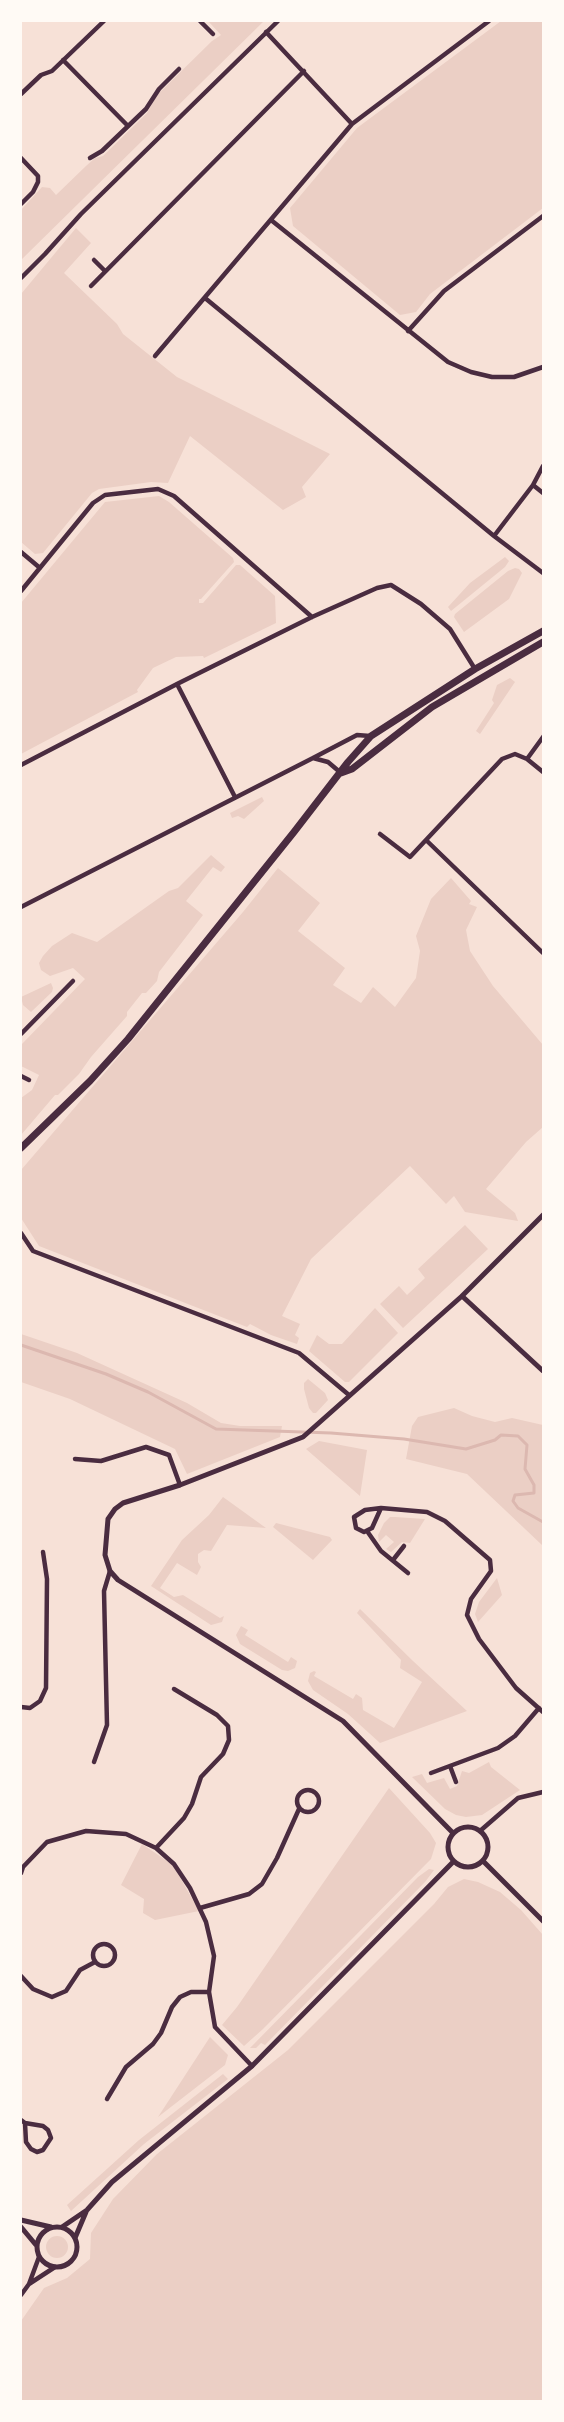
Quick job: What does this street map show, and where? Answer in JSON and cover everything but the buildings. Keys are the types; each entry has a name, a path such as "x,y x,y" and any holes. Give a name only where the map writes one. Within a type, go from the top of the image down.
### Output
{"main road":[{"path":"21,1148 90,1081 128,1039 371,736 475,669 543,631"},
{"path":"341,773 352,769 432,708 543,642"}],"street":[{"path":"21,94 41,75 51,71 104,21"},
{"path":"200,21 213,34"},
{"path":"21,278 89,206 278,21"},
{"path":"155,356 352,124 489,21"},
{"path":"266,32 352,124"},
{"path":"63,60 127,125"},
{"path":"90,158 102,151 146,109 159,88 179,69"},
{"path":"91,286 304,71"},
{"path":"21,158 38,176 38,182 21,204"},
{"path":"408,331 444,291 543,216"},
{"path":"271,220 448,362 471,372 492,376 514,376 543,367"},
{"path":"94,260 105,271"},
{"path":"205,298 494,536 543,573"},
{"path":"494,536 533,484 543,465"},
{"path":"533,484 543,493"},
{"path":"21,591 93,503 105,495 158,489 174,496 312,617"},
{"path":"21,552 40,568"},
{"path":"21,765 312,617 377,588 391,585 421,604 450,629 475,669"},
{"path":"177,684 235,797"},
{"path":"21,907 357,735 371,736"},
{"path":"527,759 543,736"},
{"path":"380,834 410,857 502,759 515,754 527,759 543,772"},
{"path":"313,758 328,762 341,773"},
{"path":"426,840 543,953"},
{"path":"21,1034 72,981"},
{"path":"21,1076 29,1080"},
{"path":"453,1833 343,1722 118,1580 110,1571 105,1556 108,1519 123,1503 180,1485 303,1437 462,1296 543,1215"},
{"path":"21,1233 33,1251 299,1353 349,1395"},
{"path":"462,1296 543,1371"},
{"path":"75,1458 101,1461 146,1447 169,1455 180,1485"},
{"path":"381,1508 376,1523 367,1531 361,1532 356,1528 353,1520 355,1514 381,1508 427,1512 438,1517 490,1560 491,1571 471,1599 467,1615 475,1633 516,1688 541,1710 515,1736 498,1748 431,1773"},
{"path":"367,1531 381,1551 408,1573"},
{"path":"393,1560 404,1546"},
{"path":"21,1707 30,1708 40,1701 46,1688 47,1579 43,1552"},
{"path":"94,1762 107,1725 104,1590 110,1571"},
{"path":"156,1848 184,1818 192,1804 201,1777 223,1754 229,1740 228,1726 217,1715 174,1689"},
{"path":"450,1766 456,1782"},
{"path":"200,1908 249,1894 262,1884 277,1858 299,1809 296,1802 297,1795 303,1790 310,1789 316,1792 319,1799 318,1806 313,1811 306,1812 299,1809"},
{"path":"480,1831 518,1798 543,1792"},
{"path":"469,1827 480,1831 488,1842 483,1861 471,1868 459,1866 453,1862 447,1847 453,1833 458,1829 469,1827"},
{"path":"21,1873 22,1866 47,1842 87,1831 126,1834 156,1848 174,1864 200,1908 213,1956 209,1992 215,2027 252,2066"},
{"path":"483,1861 543,1920"},
{"path":"62,2227 87,2210 112,2181 252,2066 453,1862"},
{"path":"99,1946 110,1947 114,1952 111,1963 106,1966 100,1966 95,1962 94,1950 99,1946"},
{"path":"21,1976 33,1989 51,1997 59,1996 80,1970 95,1962"},
{"path":"107,2099 126,2067 153,2044 161,2033 172,2007 180,1997 191,1992 209,1992"},
{"path":"23,2122 37,2124 48,2130 51,2138 43,2150 37,2152 31,2149 26,2142 23,2122"},
{"path":"75,2238 87,2210"},
{"path":"21,2220 51,2227 62,2227 70,2231 75,2238 77,2249 72,2261 61,2267 54,2267 39,2258"},
{"path":"21,2227 36,2245 39,2258 29,2284 21,2295"},
{"path":"36,2245 44,2231 51,2227"},
{"path":"29,2284 54,2267"}],"shaded area":[{"path":"208,21 264,21 21,260 21,210 42,187 50,188 56,195 95,158 103,156 147,113 157,95 221,35"},
{"path":"501,21 543,21 543,208 430,294 416,312 400,315 293,226 290,208 357,128"},
{"path":"76,228 91,243 64,273 117,324 123,334 177,377 330,454 302,487 306,497 283,510 190,436 168,483 151,482 99,489 92,493 43,553 35,554 21,542 21,294"},
{"path":"159,496 169,502 233,558 234,562 199,599 199,603 203,603 236,565 240,565 275,596 276,623 204,658 203,656 176,657 153,668 137,690 138,692 21,754 21,603 105,502"},
{"path":"505,557 509,561 505,567 451,611 448,607 470,583"},
{"path":"515,568 522,573 509,599 464,632 454,617 455,614 508,571"},
{"path":"510,678 515,682 480,734 476,731 494,703 492,700 497,685"},
{"path":"262,797 264,801 244,819 238,816 232,818 230,813"},
{"path":"211,855 225,867 221,872 213,867 186,901 203,915 159,972 157,981 146,993 142,993 127,1012 127,1016 79,1074 58,1095 55,1095 21,1135 21,1098 32,1090 39,1075 21,1066 21,1045 85,979 73,968 50,976 41,970 39,963 43,956 52,946 72,933 97,942 169,891 178,888"},
{"path":"278,868 320,903 298,931 345,968 333,985 361,1003 373,987 395,1007 416,978 420,951 416,936 431,899 451,878 471,901 469,904 477,907 466,930 470,951 493,986 543,1045 543,1127 526,1142 486,1189 515,1213 518,1221 465,1212 454,1196 446,1204 410,1166 311,1259 282,1316 300,1324 295,1335 299,1338 297,1344 271,1335 250,1324 247,1327 39,1246 21,1218 21,1170 243,912"},
{"path":"51,983 52,992 31,1012 23,1005 21,997"},
{"path":"465,1225 488,1249 403,1328 380,1304 399,1286 407,1295 425,1278 418,1269"},
{"path":"375,1308 398,1333 349,1382 345,1382 309,1351 317,1335 329,1344 342,1344"},
{"path":"21,1334 77,1353 187,1403 221,1423 240,1426 282,1426 280,1437 187,1474 175,1449 70,1399 21,1382"},
{"path":"308,1379 325,1393 328,1400 316,1413 309,1408 304,1389 304,1383"},
{"path":"454,1408 495,1422 512,1418 543,1425 543,1546 467,1474 406,1459 412,1426 418,1417"},
{"path":"319,1441 367,1450 360,1496 306,1449"},
{"path":"223,1497 266,1528 227,1525 211,1551 204,1550 198,1554 201,1567 197,1575 177,1563 160,1588 174,1597 183,1595 220,1618 224,1616 222,1622 211,1625 151,1586 182,1540 209,1515"},
{"path":"390,1517 425,1519 410,1543 402,1542 391,1552 386,1549 394,1542 386,1535 379,1542 378,1535"},
{"path":"276,1523 330,1537 332,1540 313,1560 273,1527"},
{"path":"497,1578 502,1595 478,1622 475,1614 479,1602"},
{"path":"360,1609 467,1711 380,1743 348,1714 313,1690 308,1681 310,1673 314,1671 316,1672 314,1676 353,1699 356,1694 362,1698 363,1710 394,1728 422,1682 400,1668 401,1660 357,1613"},
{"path":"241,1626 248,1630 245,1635 288,1662 291,1657 297,1661 295,1668 288,1671 282,1670 240,1644 236,1635"},
{"path":"489,1762 491,1767 520,1790 482,1815 466,1817 456,1815 445,1809 412,1777 422,1774 427,1783 444,1778 450,1789 457,1786 462,1771 469,1773"},
{"path":"389,1788 430,1833 436,1843 431,1859 244,2046 222,2025 237,2007"},
{"path":"142,1844 173,1865 199,1911 155,1920 143,1913 144,1899 121,1885"},
{"path":"429,1869 434,1870 425,1882 265,2045 261,2043 256,2048 250,2048 418,1877"},
{"path":"464,1879 478,1882 500,1892 521,1910 543,1935 543,2401 21,2401 21,2321 44,2288 67,2278 90,2259 91,2233 113,2199 157,2154 288,2050 434,1904 448,1887"},
{"path":"210,2037 228,2055 225,2065 158,2117"},
{"path":"223,2074 228,2079 144,2144 71,2211 67,2205 139,2140"},
{"path":"57,2236 67,2243 68,2247 61,2257 57,2258 47,2251 46,2247 53,2237"}],"waterway":[{"path":"21,1345 106,1374 148,1392 216,1429 331,1433 404,1439 466,1449 495,1440 501,1435 518,1436 527,1445 525,1469 534,1485 534,1493 515,1495 513,1501 518,1508 543,1522"}]}
